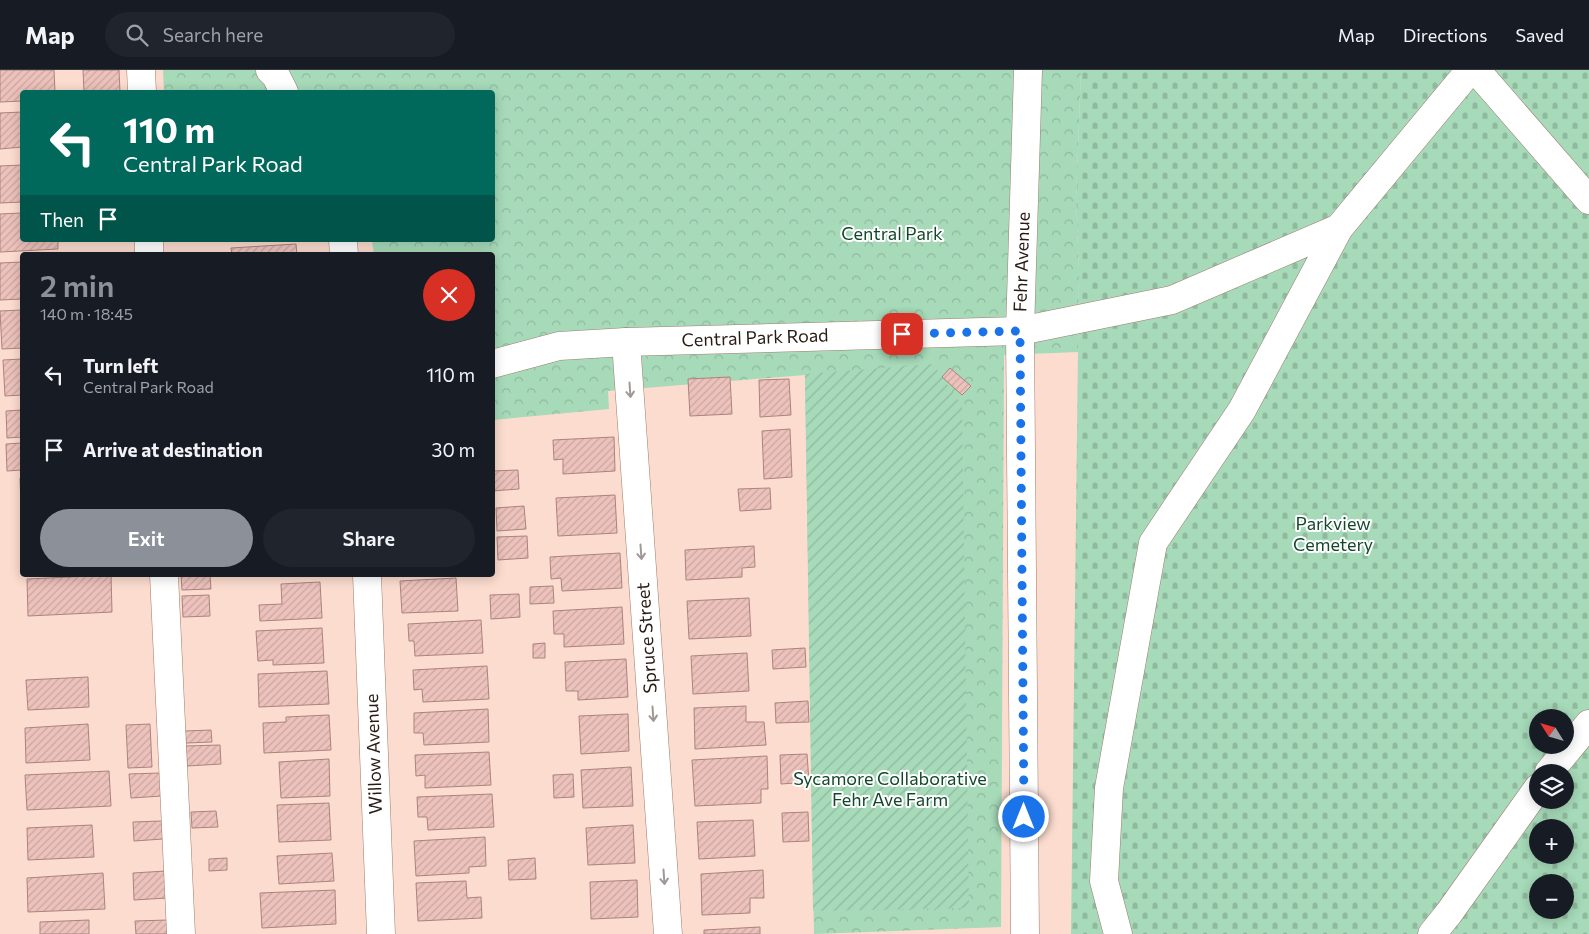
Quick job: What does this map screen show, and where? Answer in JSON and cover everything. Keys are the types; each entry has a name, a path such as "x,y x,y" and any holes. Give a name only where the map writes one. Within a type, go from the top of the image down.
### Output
{"street":[{"path":"141,70 142,90"},
{"path":"270,70 276,76 283,90"},
{"name":"Fehr Avenue","path":"1025,934 1020,331 1028,70"},
{"path":"1118,934 1104,881 1109,788 1153,543 1242,410 1339,228 1470,70"},
{"path":"1476,70 1589,200"},
{"name":"Central Park Road","path":"495,363 560,346 626,342 1020,331 1172,300 1339,228"},
{"name":"Spruce Street","path":"626,342 668,934"},
{"path":"164,577 181,934"},
{"name":"Willow Avenue","path":"367,577 381,934"},
{"path":"1555,764 1589,724"},
{"path":"1432,934 1529,800"}],"green space":[{"name":"Central Park","path":"163,70 1081,70 1076,199 1079,269 1078,352 1004,355 1001,927 814,934 805,375 608,391 609,409 495,420 495,252 374,252 372,242 495,242 495,90 164,90"},
{"name":"Parkview Cemetery","path":"1081,70 1589,70 1589,934 1071,934 1079,269 1076,199"},
{"name":"Sycamore Collaborative Fehr Ave Farm","path":"933,364 962,406 969,908 813,911 805,374"}],"building":[{"path":"0,70 54,70 55,90 20,90 20,101 0,102"},
{"path":"83,70 119,70 120,90 84,90"},
{"path":"20,112 20,147 0,149 0,113"},
{"path":"20,165 20,202 0,203 0,166"},
{"path":"20,213 20,242 58,242 58,249 0,252 0,214"},
{"path":"296,244 297,252 232,252 231,248"},
{"path":"20,262 20,299 0,300 0,263"},
{"path":"20,310 20,348 2,349 0,311"},
{"path":"20,359 20,395 5,396 3,360"},
{"path":"950,368 971,386 962,395 942,377"},
{"path":"730,377 732,414 690,416 688,379"},
{"path":"789,379 791,415 760,417 759,380"},
{"path":"20,410 20,437 7,438 6,411"},
{"path":"790,429 792,477 764,479 762,431"},
{"path":"614,437 615,471 563,474 563,459 554,460 553,440"},
{"path":"20,443 20,470 7,471 6,444"},
{"path":"518,470 519,489 495,491 495,471"},
{"path":"770,488 771,509 740,511 738,489"},
{"path":"615,495 617,533 558,536 556,498"},
{"path":"524,506 526,529 497,531 496,508"},
{"path":"527,536 528,558 498,560 497,537"},
{"path":"754,546 755,567 742,568 742,577 686,580 685,550"},
{"path":"620,553 622,588 562,591 561,578 551,579 550,557"},
{"path":"111,577 112,612 28,616 27,579"},
{"path":"181,577 210,577 211,589 182,590"},
{"path":"456,578 458,611 402,613 400,581"},
{"path":"320,582 322,618 260,621 259,605 282,604 281,584"},
{"path":"553,586 554,603 530,604 530,587"},
{"path":"519,594 520,617 491,619 490,595"},
{"path":"209,595 210,616 183,617 182,596"},
{"path":"749,598 751,636 689,639 687,601"},
{"path":"622,607 624,644 564,647 564,634 554,634 553,611"},
{"path":"481,620 483,653 415,656 414,641 409,641 408,624"},
{"path":"322,628 324,663 273,665 273,660 258,661 256,631"},
{"path":"545,643 545,658 533,658 533,644"},
{"path":"805,648 806,667 773,669 772,650"},
{"path":"747,653 749,691 693,694 691,656"},
{"path":"626,659 628,697 578,700 578,691 566,691 565,662"},
{"path":"487,666 489,699 423,702 422,689 414,690 413,670"},
{"path":"327,671 329,704 259,707 258,674"},
{"path":"88,677 89,707 28,710 26,680"},
{"path":"808,701 809,722 776,723 775,703"},
{"path":"746,706 746,722 764,722 766,745 695,749 694,708"},
{"path":"488,709 489,742 424,745 423,733 414,733 414,713"},
{"path":"628,714 629,751 581,754 579,716"},
{"path":"329,715 331,750 264,753 263,723 286,722 286,717"},
{"path":"88,724 90,760 26,763 25,728"},
{"path":"150,724 152,767 128,768 126,725"},
{"path":"211,730 212,742 186,743 185,731"},
{"path":"220,745 221,764 187,766 186,746"},
{"path":"489,752 491,785 425,788 425,775 416,776 415,755"},
{"path":"807,754 809,782 781,784 780,755"},
{"path":"767,756 768,789 761,789 761,803 695,806 692,760"},
{"path":"329,759 330,796 281,798 279,762"},
{"path":"631,767 633,806 583,808 581,770"},
{"path":"109,771 111,806 27,810 25,775"},
{"path":"161,773 162,796 131,798 129,774"},
{"path":"573,774 574,797 554,798 553,775"},
{"path":"492,794 494,827 428,830 427,817 418,817 417,797"},
{"path":"329,803 331,840 279,842 277,805"},
{"path":"216,811 218,827 192,828 191,812"},
{"path":"808,812 809,841 783,842 782,813"},
{"path":"753,820 755,856 699,859 697,822"},
{"path":"162,821 163,839 134,841 133,822"},
{"path":"92,825 94,857 28,860 27,828"},
{"path":"633,825 635,863 588,865 586,828"},
{"path":"485,837 486,866 469,867 469,873 416,876 414,841"},
{"path":"332,853 334,881 279,884 277,856"},
{"path":"227,858 227,870 209,871 209,859"},
{"path":"535,858 536,879 509,880 508,860"},
{"path":"763,870 764,898 750,898 750,913 702,915 701,874"},
{"path":"166,871 167,898 134,900 133,873"},
{"path":"103,873 105,909 28,912 27,878"},
{"path":"637,880 638,917 591,919 590,882"},
{"path":"466,881 467,898 481,897 482,918 418,921 416,883"},
{"path":"335,890 336,924 262,928 260,893"},
{"path":"89,920 89,934 40,934 40,922"},
{"path":"168,920 168,934 136,934 135,921"},
{"path":"760,927 760,934 704,934 704,930"}],"route":[{"path":"902,334 1020,331 1024,817"}]}
